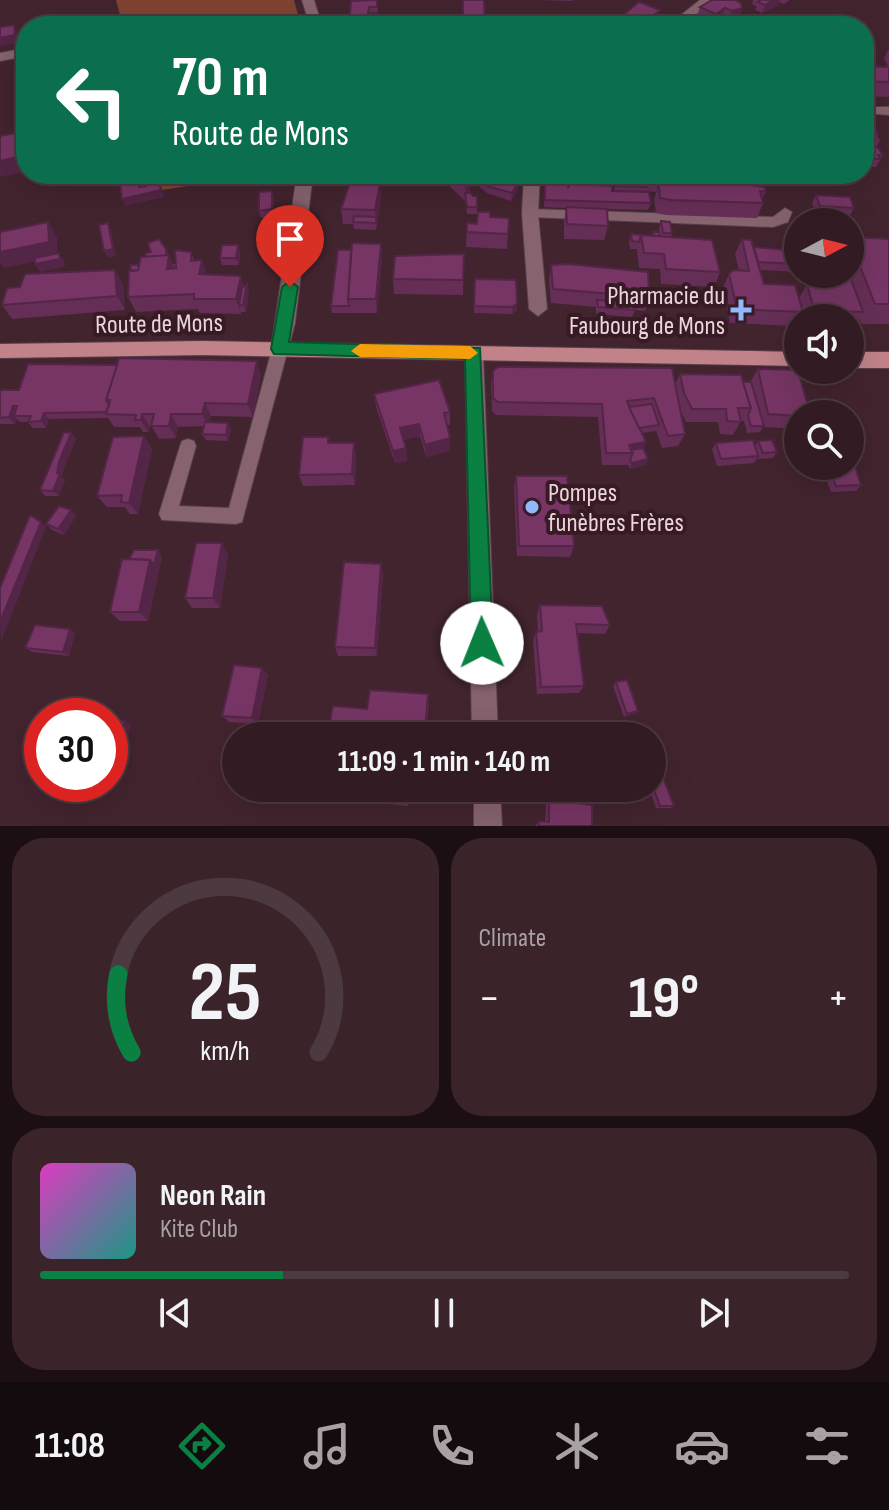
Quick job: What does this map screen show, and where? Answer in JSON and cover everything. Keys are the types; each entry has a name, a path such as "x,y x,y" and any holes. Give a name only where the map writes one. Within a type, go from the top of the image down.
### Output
{"main road":[{"name":"Route de Mons","path":"0,351 280,349 784,359"},
{"path":"864,360 889,360"}],"street":[{"path":"686,16 708,0"},
{"path":"280,349 304,184"},
{"path":"531,184 530,213 538,309"},
{"path":"474,353 485,722"},
{"path":"487,802 488,826"}],"lane":[{"path":"530,213 773,222 783,219 784,216"},
{"path":"188,446 168,514 236,516 280,349"}],"shaded area":[{"path":"116,0 294,0 298,16 120,16"},
{"path":"160,184 200,184 162,190"}],"building":[{"path":"377,0 377,7 369,7 368,13 377,13 377,16 350,16 351,1"},
{"path":"463,0 484,0 485,16 463,16"},
{"path":"712,0 735,0 741,3 742,8 732,11 725,8 716,14 700,7"},
{"path":"775,0 765,5 758,2"},
{"path":"639,2 660,10 653,16 622,16"},
{"path":"14,25 15,35 0,38 0,27"},
{"path":"874,66 889,67 889,82 874,81"},
{"path":"16,133 16,157 0,161 0,136"},
{"path":"874,146 883,155 878,155 880,159 874,159"},
{"path":"159,184 161,190 122,199 120,185"},
{"path":"350,184 380,184 375,210 341,209"},
{"path":"485,184 517,184 512,193"},
{"path":"545,184 568,184 568,188 570,184 612,186 612,191 649,192 651,203 545,200"},
{"path":"646,184 647,187 616,186"},
{"path":"659,184 749,185 764,187 766,192 760,191 763,203 660,198"},
{"path":"272,191 272,209 259,211 259,192"},
{"path":"470,192 477,196 477,207 467,207 465,194"},
{"path":"816,195 850,197 854,208 820,206"},
{"path":"566,207 607,209 608,226 567,224"},
{"path":"478,212 490,212 490,217 509,218 508,234 467,232 467,223 477,224"},
{"path":"354,216 376,217 376,223 353,222"},
{"path":"661,221 670,222 672,233 663,233"},
{"path":"48,222 49,242 0,252 0,232"},
{"path":"108,223 113,249 104,251 99,225"},
{"path":"631,234 641,235 639,242 632,241"},
{"path":"641,235 712,240 720,272 666,269 664,254 644,253"},
{"path":"864,238 889,239 889,304 875,304 864,276"},
{"path":"159,239 166,249 166,256 145,257 146,253 151,252 148,243"},
{"path":"742,239 751,240 764,284 796,288 801,304 784,304 784,311 737,309 729,274 733,270 749,271"},
{"path":"352,243 381,244 376,299 348,299"},
{"path":"222,245 238,245 236,258 220,258"},
{"path":"754,247 784,250 784,263 758,262"},
{"path":"175,250 191,252 191,261 202,260 199,274 241,276 236,299 194,299 194,294 128,297 129,271 138,270 141,257 169,255 167,269 176,268"},
{"path":"338,250 351,250 349,306 331,306"},
{"path":"59,253 60,259 35,264 35,258"},
{"path":"464,254 463,280 393,279 395,256"},
{"path":"130,265 139,265 138,270 131,271"},
{"path":"551,265 648,272 649,297 553,289"},
{"path":"115,270 117,296 2,305 7,288 20,287 25,274"},
{"path":"475,279 516,280 517,303 513,307 474,306"},
{"path":"247,284 243,305 239,305 242,288"},
{"path":"808,288 854,288 860,304 812,304"},
{"path":"597,300 634,303 635,310 598,307"},
{"path":"119,358 257,361 248,404 205,403 202,414 171,414 169,426 151,426 154,414 142,414 141,420 135,420 136,415 106,414 110,400 106,400"},
{"path":"28,364 117,365 106,400 109,405 106,412 44,413 41,421 28,422 31,416 14,416 17,406 13,406 9,417 0,418 0,390 19,390"},
{"path":"498,367 672,368 685,434 668,436 654,398 627,401 646,442 629,445 633,453 606,453 602,404 498,402 493,398 493,371"},
{"path":"758,369 784,370 784,384 802,384 806,400 784,400 784,415 768,414"},
{"path":"680,374 741,375 751,408 738,408 741,422 727,421 726,409 692,409"},
{"path":"439,380 450,412 444,413 450,438 425,445 419,424 400,428 406,448 393,451 374,394"},
{"path":"743,382 751,382 764,426 751,426 748,415 751,408"},
{"path":"652,404 659,425 639,428 629,407"},
{"path":"205,422 228,423 226,435 202,434"},
{"path":"64,432 71,433 59,462 57,473 60,474 53,491 40,490"},
{"path":"144,436 129,503 121,502 122,495 97,496 113,437"},
{"path":"303,437 328,437 328,443 354,443 352,474 299,475"},
{"path":"753,440 758,456 721,459 716,443"},
{"path":"772,440 777,452 763,453 758,441"},
{"path":"643,448 648,459 632,463 631,450"},
{"path":"516,476 567,476 574,546 519,546"},
{"path":"834,480 859,480 861,485 836,486"},
{"path":"59,506 71,510 58,529 46,524"},
{"path":"30,515 41,522 0,622 0,588"},
{"path":"196,543 222,543 213,598 185,598"},
{"path":"134,550 158,550 154,565 150,560 129,559"},
{"path":"122,559 150,560 139,612 110,612"},
{"path":"344,562 381,564 375,648 335,647"},
{"path":"540,605 602,606 610,625 576,624 584,686 541,687 536,632 542,631"},
{"path":"35,625 70,629 63,652 25,648"},
{"path":"234,665 262,668 252,718 222,716"},
{"path":"627,680 638,711 627,714 616,682"},
{"path":"370,690 428,694 426,722 330,722 333,706 367,709"},
{"path":"666,785 674,806 660,806 659,802 666,802"},
{"path":"549,802 592,805 592,826 539,826 539,821 549,822"}],"slow traffic":[{"path":"360,351 470,353"}],"place":[{"name":"Pharmacie du Faubourg de Mons","path":"741,310"},
{"name":"Pompes funèbres Frères","path":"532,507"}],"route":[{"path":"290,287 280,349 474,353 482,643"}]}
